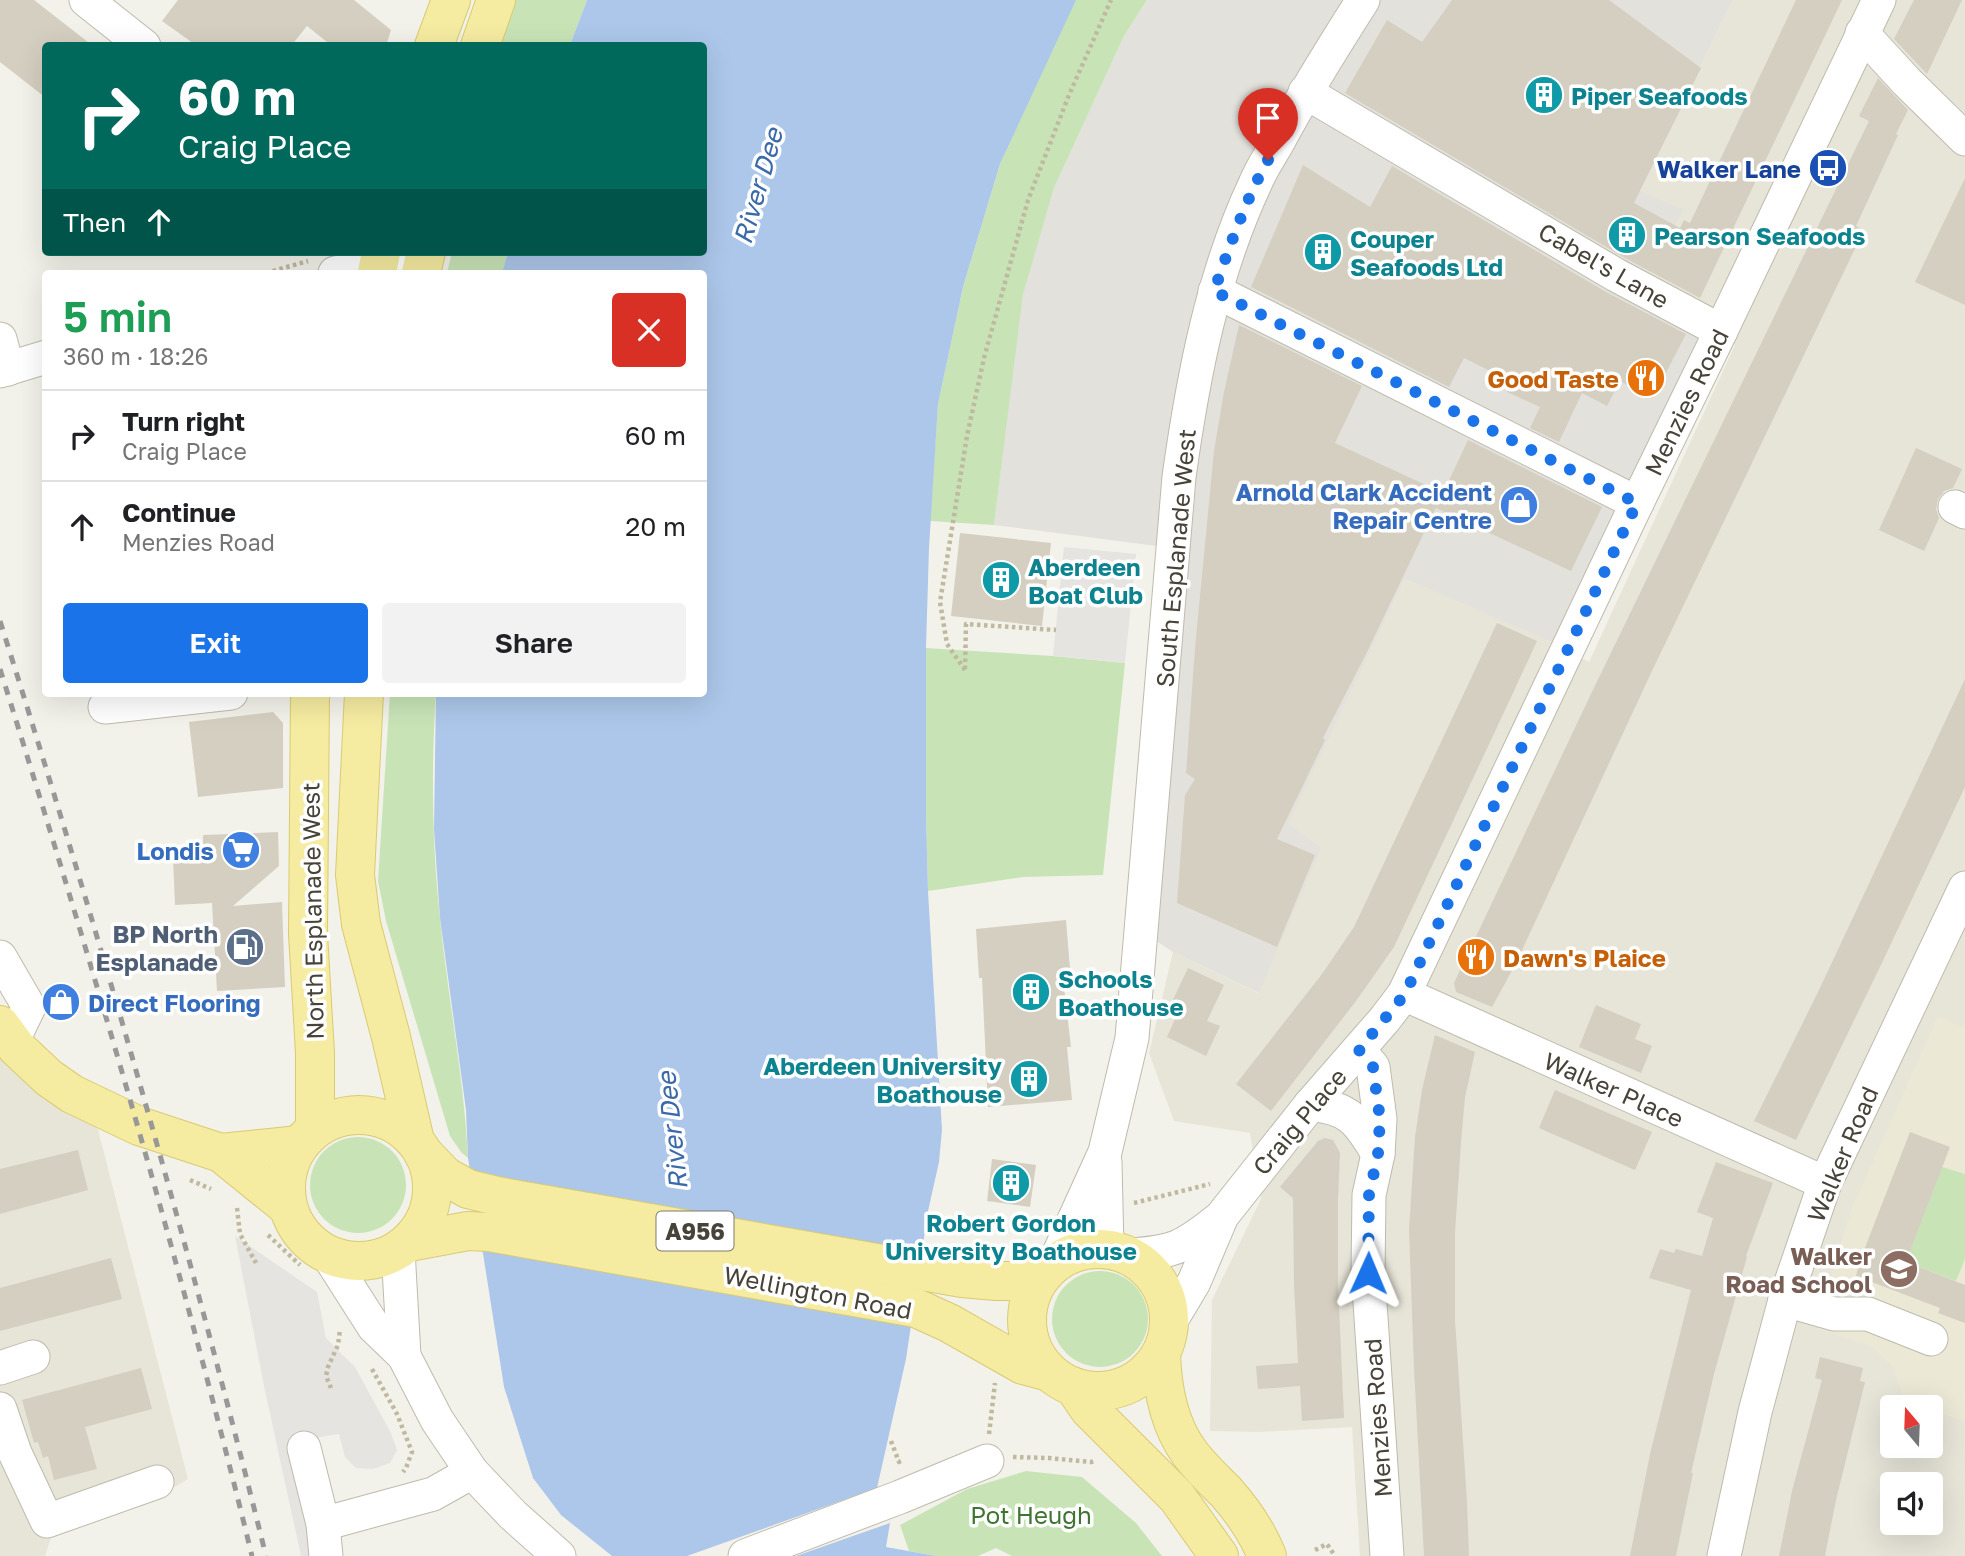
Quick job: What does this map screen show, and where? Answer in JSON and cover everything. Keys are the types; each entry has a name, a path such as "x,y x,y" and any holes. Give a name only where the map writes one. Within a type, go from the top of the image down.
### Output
{"main road":[{"path":"436,42 451,0"},
{"path":"481,42 496,0"},
{"name":"North Esplanade West","path":"307,1137 315,1053 307,934 310,697"},
{"name":"North Esplanade West","path":"364,697 355,875 361,925 419,1147"},
{"path":"7,1044 72,1094 139,1126 221,1153 307,1137"},
{"name":"A956","path":"307,1137 331,1120 349,1115 367,1115 401,1128 419,1147"},
{"path":"277,1220 289,1164 307,1137"},
{"path":"404,1246 421,1227 429,1209 432,1190 430,1170 419,1147"},
{"name":"Wellington Road","path":"419,1147 445,1176 468,1189 497,1196 923,1271 996,1281 1014,1281 1048,1268"},
{"path":"221,1153 277,1220 296,1227 310,1243 315,1261"},
{"name":"Wellington Road","path":"404,1246 468,1231 489,1232 916,1308 949,1323 1023,1365 1062,1380"},
{"name":"A956","path":"315,1261 376,1259 404,1246"},
{"name":"A956","path":"1048,1268 1071,1253 1089,1248 1119,1252"},
{"path":"1119,1252 1140,1262 1165,1293 1168,1308 1164,1390 1176,1429 1188,1451 1246,1519 1267,1556"},
{"path":"1048,1268 1031,1293 1026,1314 1027,1335 1035,1355 1177,1497 1219,1556"},
{"name":"A956","path":"1062,1380 1099,1391 1124,1386 1151,1367 1165,1338"}],"street":[{"path":"86,0 120,10 141,42"},
{"name":"South Esplanade West","path":"1048,1268 1105,1152 1132,1038 1179,477 1189,408 1214,291 1255,182 1305,92 1363,0"},
{"name":"Menzies Road","path":"1405,994 1879,0"},
{"path":"1863,33 1907,82 1965,139"},
{"name":"Cabel's Lane","path":"1305,92 1616,275 1721,331"},
{"path":"325,266 424,261"},
{"path":"1214,291 1637,503"},
{"path":"3,359 42,357"},
{"path":"105,707 195,697"},
{"name":"Walker Road","path":"1724,1556 1755,1412 1785,1300 1825,1183 1965,888"},
{"path":"0,957 29,1007 7,1044"},
{"name":"Craig Place","path":"1119,1252 1164,1252 1178,1248 1222,1216 1310,1105 1405,994"},
{"name":"Walker Place","path":"1405,994 1825,1183"},
{"name":"Menzies Road","path":"1359,1050 1373,1067 1380,1119 1378,1154 1369,1195 1368,1273 1387,1556"},
{"path":"1310,1105 1326,1105 1350,1115 1363,1128 1378,1154"},
{"name":"South Esplanade West","path":"1105,1152 1106,1209 1119,1252"},
{"name":"Craig Place","path":"1165,1338 1194,1282 1222,1216"},
{"path":"404,1246 404,1356"},
{"path":"315,1261 404,1356 437,1420 472,1472 513,1516 559,1556"},
{"path":"1785,1300 1834,1314 1868,1314 1931,1339"},
{"path":"0,1368 33,1357"},
{"path":"0,1409 15,1453 47,1521 157,1482"},
{"path":"304,1448 324,1540 433,1494 472,1472"},
{"path":"745,1556 976,1465"}],"path":[{"path":"1056,630 966,624 965,670 947,644 940,602 967,436 984,358 1028,200 1069,95 1111,0"},
{"path":"291,270 325,266"},
{"path":"1106,1209 1220,1181 1245,1186"},
{"path":"244,1208 237,1200 240,1234 256,1263"},
{"path":"277,1220 315,1261"},
{"path":"331,1388 326,1376 338,1345 339,1322"},
{"path":"369,1363 397,1414 412,1452 406,1468 400,1474"},
{"path":"995,1375 976,1465 1031,1457 1091,1462 1129,1449"},
{"path":"891,1441 899,1462 911,1457"},
{"path":"1315,1550 1327,1544 1335,1556"}],"shaded area":[{"path":"1147,0 1733,0 1640,191 1683,210 1638,295 1717,339 1556,644 1405,579 1288,824 1321,848 1259,993 1173,952 1141,931 1172,548 994,525 1022,294 1054,188 1124,36"},
{"path":"1733,0 1965,0 1965,1556 1360,1556 1352,1427 1260,1432 1210,1431 1212,1300 1261,1199 1250,1133 1174,1121 1149,1053 1173,952 1258,993 1287,825 1405,579 1557,644 1589,662 1735,345 1645,283 1640,192"},
{"path":"1064,547 1136,554 1125,663 1053,656"},
{"name":"Walker Road School","path":"1938,1016 1965,1028 1965,1421 1943,1414 1943,1395 1903,1395 1892,1366 1871,1346 1815,1328 1851,1210"},
{"path":"0,1025 72,1094 98,1130 188,1479 157,1497 53,1531 45,1556 0,1556"},
{"path":"235,1236 317,1292 326,1338 355,1367 391,1433 397,1450 390,1463 373,1469 356,1468 345,1457 339,1434 314,1438 318,1556 301,1556"}],"green space":[{"path":"512,0 587,0 571,42 500,42"},
{"path":"1075,0 1147,0 1124,36 1054,188 1023,294 994,525 930,521 938,404 963,287 1000,164"},
{"path":"451,256 507,256 503,270 448,270"},
{"path":"926,648 1125,663 1103,875 1023,877 928,891"},
{"path":"390,697 436,697 433,749 435,862 468,1158 450,1136 386,921 378,881"},
{"path":"358,1137 376,1141 392,1151 402,1167 406,1185 402,1203 392,1219 376,1229 358,1233 340,1229 324,1219 314,1203 310,1185 314,1167 324,1151 340,1141"},
{"path":"1942,1167 1965,1174 1965,1259 1956,1281 1906,1262"},
{"path":"1100,1271 1118,1275 1134,1285 1144,1301 1148,1319 1144,1337 1134,1353 1118,1363 1100,1367 1082,1363 1066,1353 1056,1337 1052,1319 1056,1301 1066,1285 1082,1275"},
{"name":"Pot Heugh","path":"1026,1471 1082,1477 1136,1523 1162,1556 1012,1556 996,1548 978,1556 936,1556 909,1551 900,1525 967,1489"}],"water":[{"name":"River Dee","path":"587,0 1076,0 1000,164 963,287 938,404 926,648 926,814 942,1130 906,1359 877,1488 890,1523 886,1547 936,1556 612,1556 561,1515 533,1478 504,1387 468,1158 466,1110 440,918 434,829 436,697 707,697 707,270 503,270 507,256 707,256 707,42 571,42"}],"pier":[{"path":"877,1488 890,1523 796,1556 687,1556"}],"building":[{"path":"0,0 34,0 88,42 42,42 42,95 0,62"},
{"path":"178,0 354,0 391,30 387,42 327,42 307,26 294,42 191,42 162,21"},
{"name":"Piper Seafoods","path":"1452,0 1609,0 1701,68 1634,203 1680,228 1684,220 1690,223 1796,0 1842,0 1700,298 1625,258 1345,93 1387,20 1422,42"},
{"path":"1914,0 1962,0 1927,74 1894,39"},
{"path":"1878,78 1908,110 1856,226 1864,230 1652,671 1515,965 1492,1007 1456,992 1454,983 1591,694 1869,121 1859,116"},
{"path":"1303,165 1370,207 1392,166 1606,292 1686,334 1653,398 1620,381 1607,406 1582,393 1559,442 1530,428 1540,407 1507,392 1512,382 1464,358 1449,387 1251,287"},
{"path":"1965,178 1965,305 1915,282"},
{"path":"1239,325 1362,386 1335,443 1443,493 1323,738 1325,740 1277,839 1315,855 1277,947 1177,903 1185,795 1195,779 1186,773 1214,451"},
{"name":"Arnold Clark Accident Repair Centre","path":"1468,440 1602,507 1571,571 1436,508"},
{"path":"1916,448 1962,469 1953,488 1944,491 1938,499 1936,509 1939,518 1924,551 1879,530"},
{"name":"Aberdeen Boat Club","path":"960,533 1051,543 1042,626 951,616"},
{"path":"1497,623 1537,641 1513,693 1394,947 1271,1111 1236,1084 1322,974 1354,927"},
{"path":"1965,679 1965,787 1796,1140 1754,1121 1819,990"},
{"path":"273,712 283,723 283,788 198,797 189,722"},
{"path":"278,832 279,866 233,906 282,902 285,987 217,991 212,903 175,905 173,858 203,857 203,835"},
{"name":"Schools Boathouse","path":"1066,920 1070,969 1062,970 1071,1047 1067,1047 1072,1100 988,1107 982,978 979,978 976,929"},
{"path":"1188,968 1224,985 1207,1021 1220,1026 1206,1056 1167,1037 1180,1008 1171,1004"},
{"path":"1596,1005 1641,1024 1635,1039 1652,1046 1641,1073 1579,1047"},
{"path":"1435,1035 1475,1052 1465,1097 1455,1233 1455,1320 1469,1556 1424,1556 1409,1230 1415,1137 1422,1090"},
{"path":"1555,1090 1652,1132 1635,1170 1539,1128"},
{"path":"1910,1132 1950,1147 1906,1262 1965,1285 1965,1323 1938,1313 1940,1308 1856,1276"},
{"path":"1325,1138 1333,1140 1340,1153 1338,1284 1344,1418 1302,1421 1300,1386 1258,1389 1256,1366 1298,1363 1293,1198 1280,1187 1318,1141"},
{"path":"78,1150 88,1190 0,1214 0,1169"},
{"name":"Robert Gordon University Boathouse","path":"992,1159 1036,1165 1030,1207 987,1201"},
{"path":"1716,1162 1773,1183 1746,1256 1714,1374 1691,1473 1676,1556 1630,1556 1650,1454 1691,1290 1649,1278 1660,1249 1674,1253 1676,1249 1702,1256 1713,1218 1697,1212"},
{"path":"111,1258 122,1299 0,1331 0,1288"},
{"path":"1820,1357 1863,1368 1860,1381 1865,1382 1825,1556 1779,1556 1792,1491 1822,1380 1815,1378"},
{"path":"141,1368 152,1409 85,1427 97,1469 54,1480 48,1456 43,1458 38,1442 34,1443 22,1400"}],"railway":[{"path":"0,621 140,1086 205,1320 266,1556"},
{"path":"0,669 133,1111 195,1333 252,1556"}],"place":[{"name":"Piper Seafoods","path":"1544,95"},
{"name":"Walker Lane","path":"1828,168"},
{"name":"Pearson Seafoods","path":"1627,235"},
{"name":"Couper Seafoods Ltd","path":"1323,252"},
{"name":"Good Taste","path":"1646,378"},
{"name":"Arnold Clark Accident Repair Centre","path":"1519,505"},
{"name":"Aberdeen Boat Club","path":"1001,580"},
{"name":"Londis","path":"241,850"},
{"name":"BP North Esplanade","path":"245,947"},
{"name":"Dawn's Plaice","path":"1476,957"},
{"name":"Schools Boathouse","path":"1031,992"},
{"name":"Direct Flooring","path":"61,1002"},
{"name":"Aberdeen University Boathouse","path":"1029,1079"},
{"name":"Robert Gordon University Boathouse","path":"1011,1183"},
{"name":"Walker Road School","path":"1899,1269"}],"route":[{"path":"1268,160 1255,182 1233,235 1214,291 1637,503 1405,994 1359,1050 1373,1067 1380,1119 1378,1154 1369,1195 1368,1273"}]}
